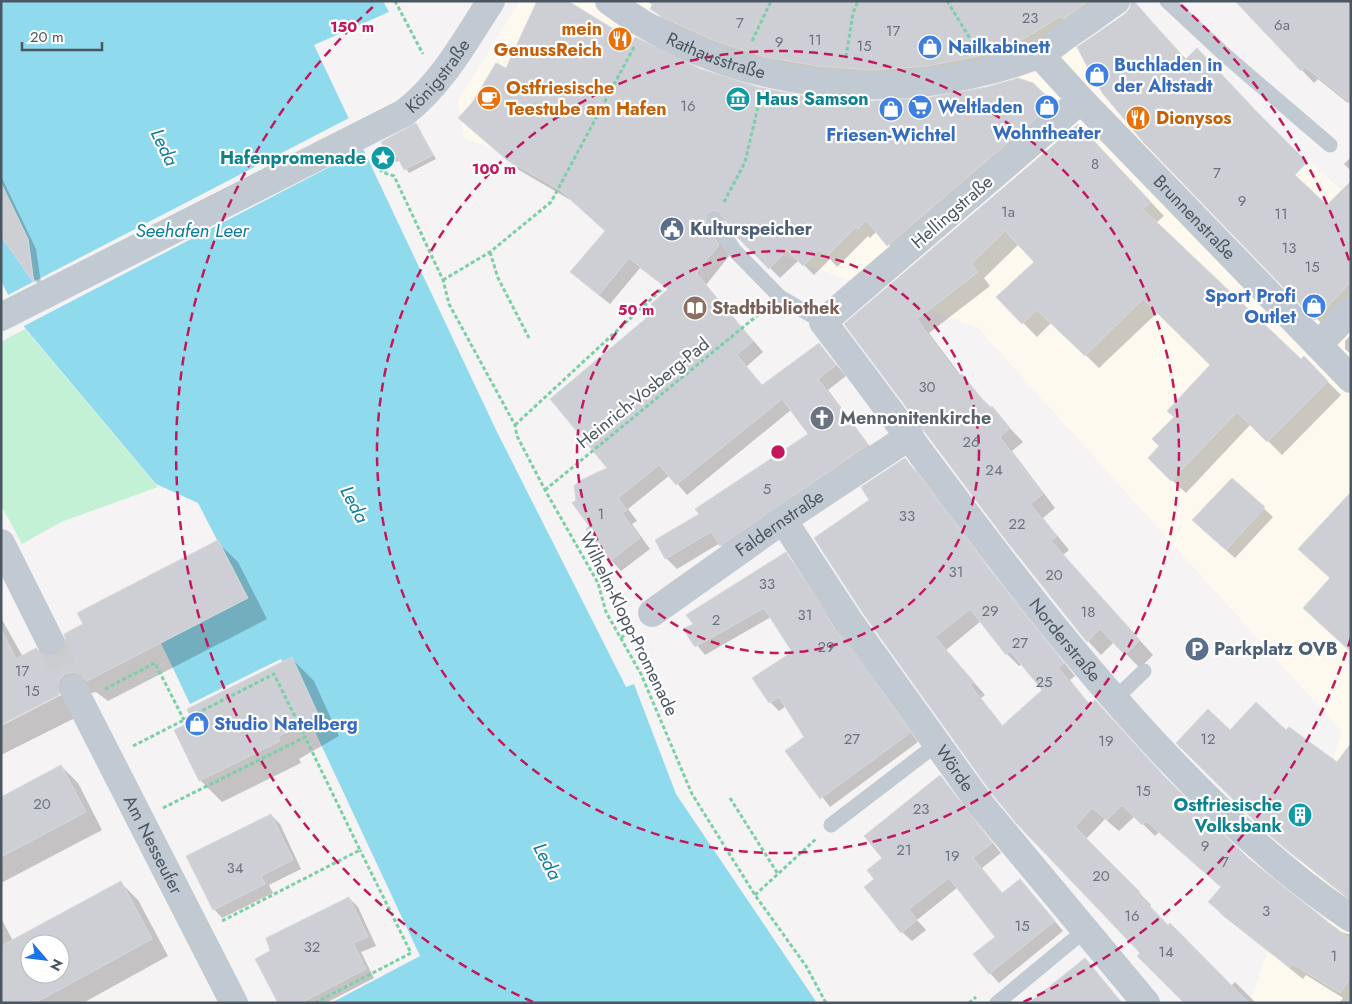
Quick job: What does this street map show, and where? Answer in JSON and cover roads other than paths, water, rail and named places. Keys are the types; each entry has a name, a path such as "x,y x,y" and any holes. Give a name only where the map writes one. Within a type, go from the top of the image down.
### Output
{"street":[{"name":"Königstraße","path":"1,317 404,113 424,98 444,73 491,1"},
{"name":"Rathausstraße","path":"609,1 644,27 693,50 754,70 844,86 912,85 982,71 1040,55 1116,1"},
{"name":"Brunnenstraße","path":"1040,55 1081,100 1351,379"},
{"name":"Hellingstraße","path":"823,322 1081,100"},
{"path":"1318,345 1351,311"},
{"name":"Norderstraße","path":"823,322 910,436 988,544 1115,699 1200,791 1285,871 1351,918"},
{"name":"Faldernstraße","path":"652,613 783,520 910,436"},
{"name":"Wörde","path":"783,520 849,621 981,805 1084,931 1146,1003"},
{"path":"1,543 50,641"},
{"name":"Am Nesseufer","path":"76,695 234,1003"}],"lane":[{"path":"1167,1 1225,55 1330,145"},
{"path":"714,219 734,250 780,297 823,322"},
{"path":"1115,699 1144,671"},
{"path":"831,825 937,744"},
{"path":"997,1003 1084,931"}],"water":[{"name":"Seehafen Leer","path":"1,1 383,1 389,12 314,45 497,432 626,687 634,684 676,794 817,1003 331,1003 420,956 281,659 190,704 161,643 247,598 198,503 156,484 25,328 1,281"}],"tunnel":[{"path":"50,641 73,688"}],"place":[{"name":"mein GenussReich","path":"620,39"},
{"name":"Nailkabinett","path":"930,47"},
{"name":"Buchladen in der Altstadt","path":"1097,75"},
{"name":"Ostfriesische Teestube am Hafen","path":"489,98"},
{"name":"Haus Samson","path":"738,99"},
{"name":"Weltladen","path":"920,107"},
{"name":"Wohntheater","path":"1047,107"},
{"name":"Friesen-Wichtel","path":"891,109"},
{"name":"Dionysos","path":"1138,118"},
{"name":"Hafenpromenade","path":"383,158"},
{"name":"Kulturspeicher","path":"672,229"},
{"name":"Sport Profi Outlet","path":"1314,306"},
{"name":"Stadtbibliothek","path":"695,308"},
{"name":"Mennonitenkirche","path":"822,418"},
{"name":"Parkplatz OVB","path":"1197,649"},
{"name":"Studio Natelberg","path":"197,724"},
{"name":"Ostfriesische Volksbank","path":"1300,815"}],"water label":[{"name":"Leda","path":"165,147"},
{"name":"Leda","path":"355,504"},
{"name":"Leda","path":"548,861"}]}
